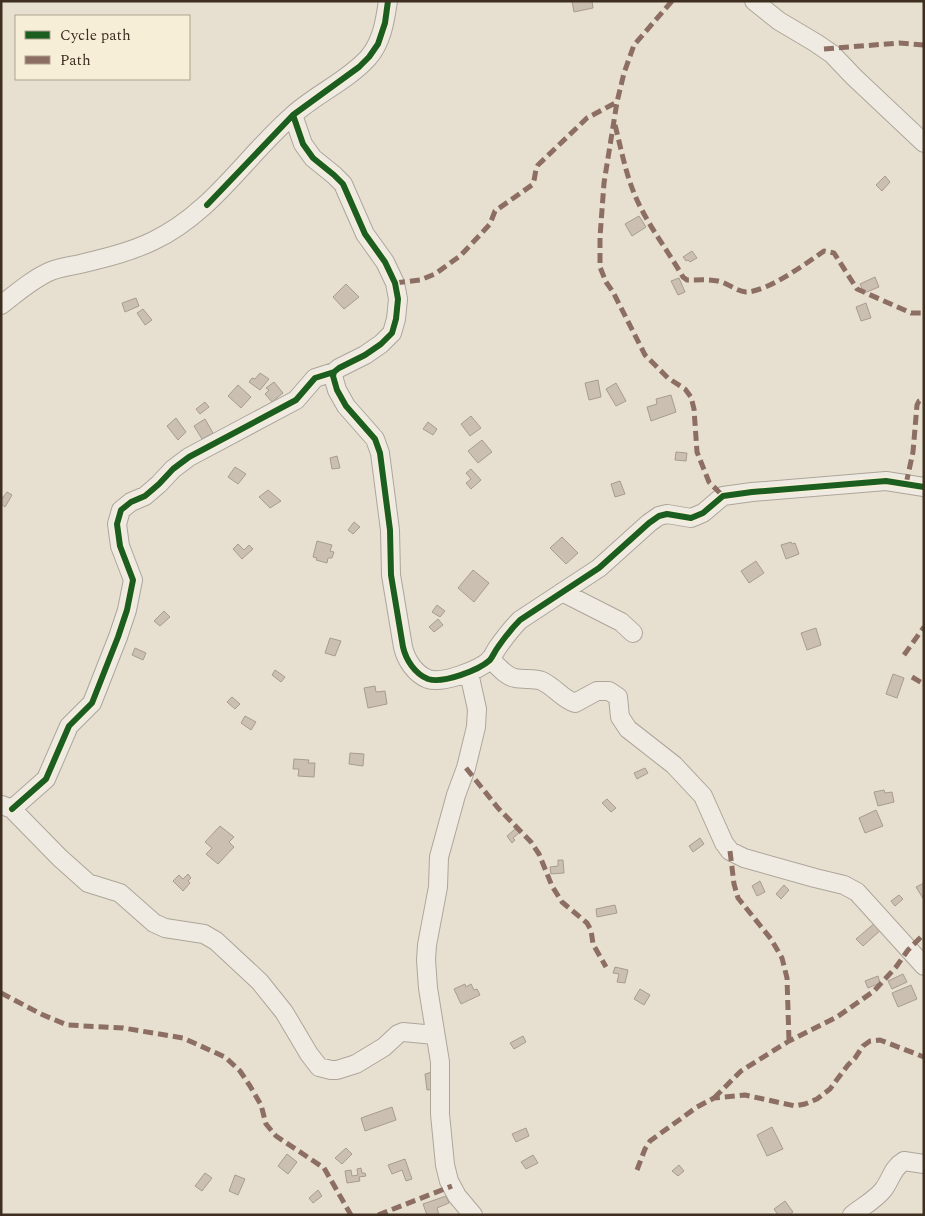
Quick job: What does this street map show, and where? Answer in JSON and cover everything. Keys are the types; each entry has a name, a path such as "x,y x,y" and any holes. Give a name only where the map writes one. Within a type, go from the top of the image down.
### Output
{"street":[{"path":"1,305 30,282 52,270 130,251 152,242 175,229 207,205 293,115 369,57 378,44 385,23 388,1"},
{"path":"754,1 779,21 832,54 924,143"},
{"path":"293,115 303,144 313,158 343,184 365,234 385,262 395,283 398,299 396,319 392,332 381,344 365,355 334,372 316,378 296,400 189,457 173,469 145,496 131,502 121,510 117,524 120,546 133,580 127,610 118,637 92,703 69,726 46,779 7,807 88,883 120,894 154,923 165,928 204,934 216,941 260,982 284,1012 308,1054 319,1067 338,1070 356,1064 384,1047 398,1034 403,1032 435,1035"},
{"path":"334,372 337,390 346,406 375,439 380,453 390,530 391,575 406,658 416,671 429,679 469,673 482,666 490,659 511,629 520,620 599,568 659,516 667,514 691,518 697,517 723,496 791,488 886,481 924,487"},
{"path":"562,592 621,622 632,633"},
{"path":"490,659 505,674 514,678 542,681 575,704 597,691 609,691 614,694 618,697 620,717 628,729 674,765 703,796 724,843 730,851 753,860 844,885 857,892 924,966"},
{"path":"469,673 477,709 476,727 466,768 456,795 439,857 438,887 427,944 426,960 428,988 440,1062 440,1114 444,1165 449,1181 457,1196 473,1215"},
{"path":"852,1215 884,1189 898,1165 904,1161 924,1164"}],"building":[{"path":"572,1 592,1 593,8 574,12"},
{"path":"885,176 890,182 882,191 876,185"},
{"path":"639,216 646,227 632,236 625,224"},
{"path":"692,251 697,258 690,262 686,261 683,257"},
{"path":"875,277 879,287 864,293 860,284"},
{"path":"679,278 685,292 678,295 671,281"},
{"path":"346,284 359,297 344,309 333,297"},
{"path":"136,298 139,306 125,312 122,303"},
{"path":"866,303 871,318 861,321 856,307"},
{"path":"143,309 152,320 145,325 137,313"},
{"path":"260,373 269,379 260,390 249,382"},
{"path":"598,380 601,397 589,400 585,383"},
{"path":"274,382 283,393 272,402 265,394 269,390 266,388"},
{"path":"616,383 626,401 616,406 606,389"},
{"path":"238,385 251,397 241,408 228,396"},
{"path":"671,395 676,412 651,421 647,407 657,404 656,399"},
{"path":"205,402 209,407 200,414 196,409"},
{"path":"471,416 481,428 470,436 461,424"},
{"path":"176,418 186,432 178,440 167,426"},
{"path":"205,419 213,433 202,439 194,426"},
{"path":"428,422 437,429 433,435 423,429"},
{"path":"482,440 492,452 478,463 468,451"},
{"path":"676,452 687,453 686,461 675,460"},
{"path":"337,456 340,468 332,469 330,458"},
{"path":"235,467 246,474 238,484 228,477"},
{"path":"471,469 481,480 471,489 466,483 471,479 466,473"},
{"path":"620,481 625,494 615,497 611,484"},
{"path":"268,490 281,501 270,508 259,497"},
{"path":"7,492 12,495 5,507 1,504 1,500"},
{"path":"354,522 360,527 353,534 348,530"},
{"path":"562,537 578,553 566,564 550,548"},
{"path":"317,541 332,545 330,551 334,552 332,558 328,558 327,563 316,560 317,558 313,557"},
{"path":"791,542 792,544 795,543 799,554 786,559 781,545"},
{"path":"238,544 244,550 249,545 253,549 242,559 233,549"},
{"path":"756,561 764,573 749,583 741,571"},
{"path":"473,570 489,583 474,602 458,588"},
{"path":"437,605 445,611 440,617 432,612"},
{"path":"164,611 170,617 160,626 154,621"},
{"path":"438,619 443,625 434,632 429,627"},
{"path":"816,628 821,645 807,650 801,633"},
{"path":"330,638 341,641 335,656 325,653"},
{"path":"135,648 146,653 143,660 132,655"},
{"path":"275,670 285,677 281,682 272,675"},
{"path":"893,674 904,678 897,698 886,694"},
{"path":"375,686 376,692 385,691 387,704 368,708 364,688"},
{"path":"232,697 240,704 235,709 227,702"},
{"path":"245,716 256,722 251,730 241,723"},
{"path":"350,753 364,754 363,766 349,764"},
{"path":"294,759 309,760 308,763 315,763 314,777 298,776 299,769 293,769"},
{"path":"645,768 648,773 637,779 634,773"},
{"path":"884,790 885,793 892,792 894,802 878,806 874,792"},
{"path":"607,799 616,808 611,812 602,803"},
{"path":"876,810 883,826 865,833 859,818"},
{"path":"220,826 234,837 229,842 234,847 218,864 206,854 212,848 205,842"},
{"path":"515,829 519,833 513,838 515,840 512,843 507,836"},
{"path":"700,838 704,844 693,852 689,846"},
{"path":"558,860 563,860 564,873 551,874 550,867 558,866"},
{"path":"188,874 191,878 188,881 190,883 183,891 173,881 179,875 183,879"},
{"path":"760,881 765,892 757,896 752,886"},
{"path":"924,883 924,900 916,887"},
{"path":"784,885 789,890 781,899 776,894"},
{"path":"899,895 903,899 895,906 891,901"},
{"path":"615,905 617,913 597,917 596,909"},
{"path":"876,922 882,929 863,946 856,939"},
{"path":"615,967 628,970 625,983 617,982 619,974 613,973"},
{"path":"903,974 907,982 892,989 888,981"},
{"path":"878,976 880,983 868,988 865,981"},
{"path":"465,984 466,987 471,984 480,995 461,1004 454,989"},
{"path":"911,985 917,999 898,1007 892,993"},
{"path":"640,989 650,995 644,1005 634,999"},
{"path":"523,1036 526,1042 514,1049 510,1043"},
{"path":"432,1072 435,1089 427,1090 425,1074"},
{"path":"392,1107 396,1120 365,1131 361,1118"},
{"path":"772,1127 783,1149 767,1156 757,1135"},
{"path":"526,1128 529,1136 516,1142 512,1134"},
{"path":"346,1148 352,1154 342,1164 335,1158"},
{"path":"287,1154 297,1162 288,1174 278,1166"},
{"path":"533,1155 538,1163 526,1169 521,1162"},
{"path":"405,1159 412,1179 406,1181 402,1170 392,1174 388,1165"},
{"path":"679,1165 684,1171 678,1176 672,1171"},
{"path":"361,1168 362,1173 365,1173 366,1176 359,1177 360,1181 347,1183 345,1171 351,1170 352,1176 358,1175 357,1169"},
{"path":"205,1173 212,1178 202,1191 195,1186"},
{"path":"235,1175 245,1179 238,1195 229,1191"},
{"path":"318,1190 322,1196 313,1203 309,1198"},
{"path":"446,1196 449,1203 437,1208 439,1215 427,1215 423,1204"},
{"path":"785,1201 793,1212 789,1215 778,1215 774,1209"}],"marked path":[{"path":"672,1 634,45 624,73 617,102 604,183 600,267 645,355 668,378 685,389 691,397 694,409 697,452 709,482 723,496"},
{"path":"824,49 899,43 924,45"},
{"path":"395,283 420,280 435,274 460,256 490,224 495,211 532,185 538,165 587,118 617,102"},
{"path":"615,125 628,176 639,204 683,277 687,280 714,280 742,291 755,291 786,276 824,251 834,253 857,289 911,313 924,313"},
{"path":"906,484 913,452 917,405 919,401 924,399"},
{"path":"904,655 924,627"},
{"path":"912,677 924,684"},
{"path":"466,768 498,808 531,842 539,854 552,886 562,902 587,923 591,930 593,944 606,967"},
{"path":"730,851 734,884 738,898 771,939 782,958 787,978 789,1041"},
{"path":"714,1098 741,1071 789,1041 837,1017 874,991 924,934"},
{"path":"1,993 67,1025 123,1028 183,1038 225,1057 240,1071 250,1086 261,1105 266,1124 276,1136 324,1168 351,1215"},
{"path":"637,1170 650,1141 697,1107 714,1098 745,1095 795,1106 805,1104 817,1099 830,1089 863,1046 870,1041 880,1040 924,1057"},
{"path":"378,1215 452,1186"}],"cycle path":[{"path":"207,205 293,115 359,67 369,57 378,44 385,23 388,1"},
{"path":"293,115 303,144 313,158 343,184 365,234 385,262 395,283 398,299 396,319 392,333 381,344 365,355 339,368 334,372 333,376 337,390 346,406 375,439 380,453 390,530 391,575 403,647 406,657 423,677 442,680 470,672 485,664 520,620 599,568 659,516 667,514 691,518 703,513 723,496 752,492 886,481 924,487"},
{"path":"12,809 46,779 69,726 92,703 118,637 127,610 133,580 120,546 117,524 121,510 131,502 145,496 173,469 189,457 296,400 315,378 334,372"}]}
